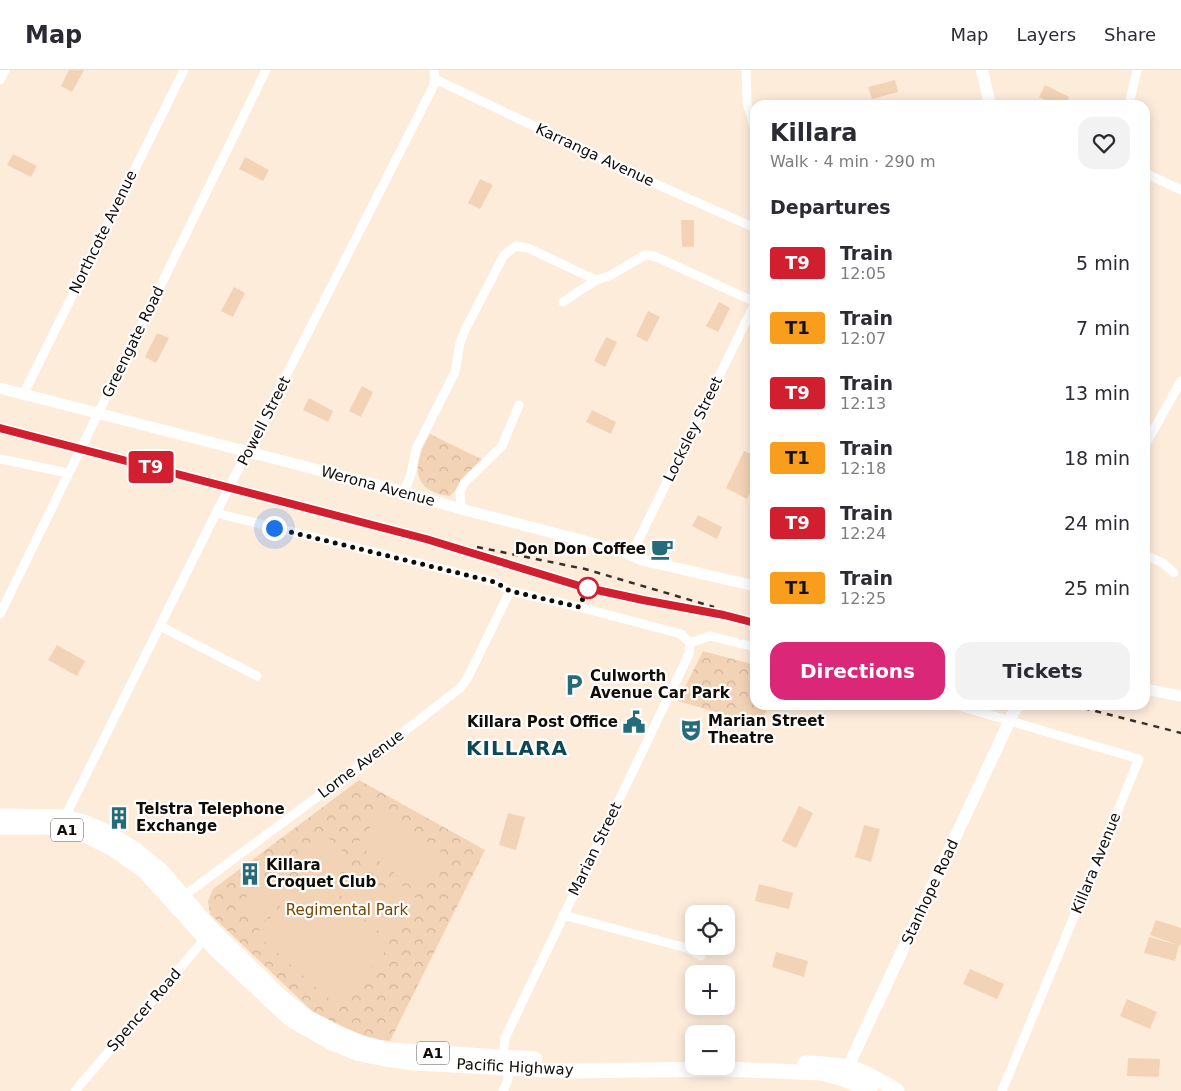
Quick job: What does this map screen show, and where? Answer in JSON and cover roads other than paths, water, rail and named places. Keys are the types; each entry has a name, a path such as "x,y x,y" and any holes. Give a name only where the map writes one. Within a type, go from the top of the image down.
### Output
{"highway":[{"name":"Pacific Highway","path":"0,816 65,817 104,831 136,850 162,870 179,901"},
{"name":"Pacific Highway","path":"0,827 63,829 81,833 99,841 140,868 179,901 209,934 292,1006 337,1034 362,1043 389,1050 566,1070 724,1069 821,1073 865,1072 897,1091"},
{"name":"Pacific Highway","path":"506,1062 685,1061"},
{"name":"Pacific Highway","path":"735,1061 820,1063 846,1072 870,1091"}],"main road":[{"path":"982,70 989,100"},
{"name":"Stanhope Road","path":"846,1072 1015,710"}],"street":[{"path":"0,80 5,70"},
{"name":"Northcote Avenue","path":"23,395 184,70"},
{"name":"Greengate Road","path":"0,614 266,70"},
{"path":"746,70 747,103 750,113"},
{"path":"1130,100 1137,70"},
{"name":"Karranga Avenue","path":"434,74 656,184 750,226"},
{"name":"Powell Street","path":"65,817 216,513 370,214 433,87 434,74"},
{"path":"1150,175 1181,190"},
{"path":"404,492 411,474 416,450 455,372 460,343 465,330 504,255 516,246 523,246 596,280"},
{"path":"563,302 596,280 610,276 645,255 654,256 750,301"},
{"name":"Locksley Street","path":"631,555 750,313"},
{"path":"1150,436 1181,380"},
{"name":"Werona Avenue","path":"0,388 404,492 461,509 585,541 642,560 750,585"},
{"path":"461,509 460,492 464,483 502,446 519,406"},
{"path":"0,459 68,473"},
{"path":"216,513 495,582 510,591 681,634 690,643 710,636 750,646"},
{"path":"1150,557 1163,563 1174,573"},
{"name":"Lorne Avenue","path":"179,901 460,688 510,591"},
{"path":"160,626 257,676"},
{"name":"Marian Street","path":"503,1091 508,1080 505,1038 689,654 690,643"},
{"path":"1150,690 1181,696"},
{"path":"974,710 1010,720"},
{"name":"Killara Avenue","path":"1002,1091 1139,759 1010,720"},
{"path":"563,916 687,948 701,956"},
{"name":"Spencer Road","path":"75,1091 209,934"}],"railway":[{"path":"0,428 426,539 583,587 750,622"},
{"path":"477,547 585,569 714,607"},
{"path":"1091,710 1181,733"}],"train":[{"name":"T9","path":"0,428 426,539 583,587 750,622"}],"place":[{"name":"Don Don Coffee","path":"662,549"},
{"name":"Culworth Avenue Car Park","path":"574,685"},
{"name":"Killara Post Office","path":"634,722"},
{"name":"Marian Street Theatre","path":"691,730"},
{"name":"Telstra Telephone Exchange","path":"119,818"},
{"name":"Killara Croquet Club","path":"250,874"}],"district":[{"name":"KILLARA","path":"517,748"}],"park label":[{"name":"Regimental Park","path":"347,910"}]}
